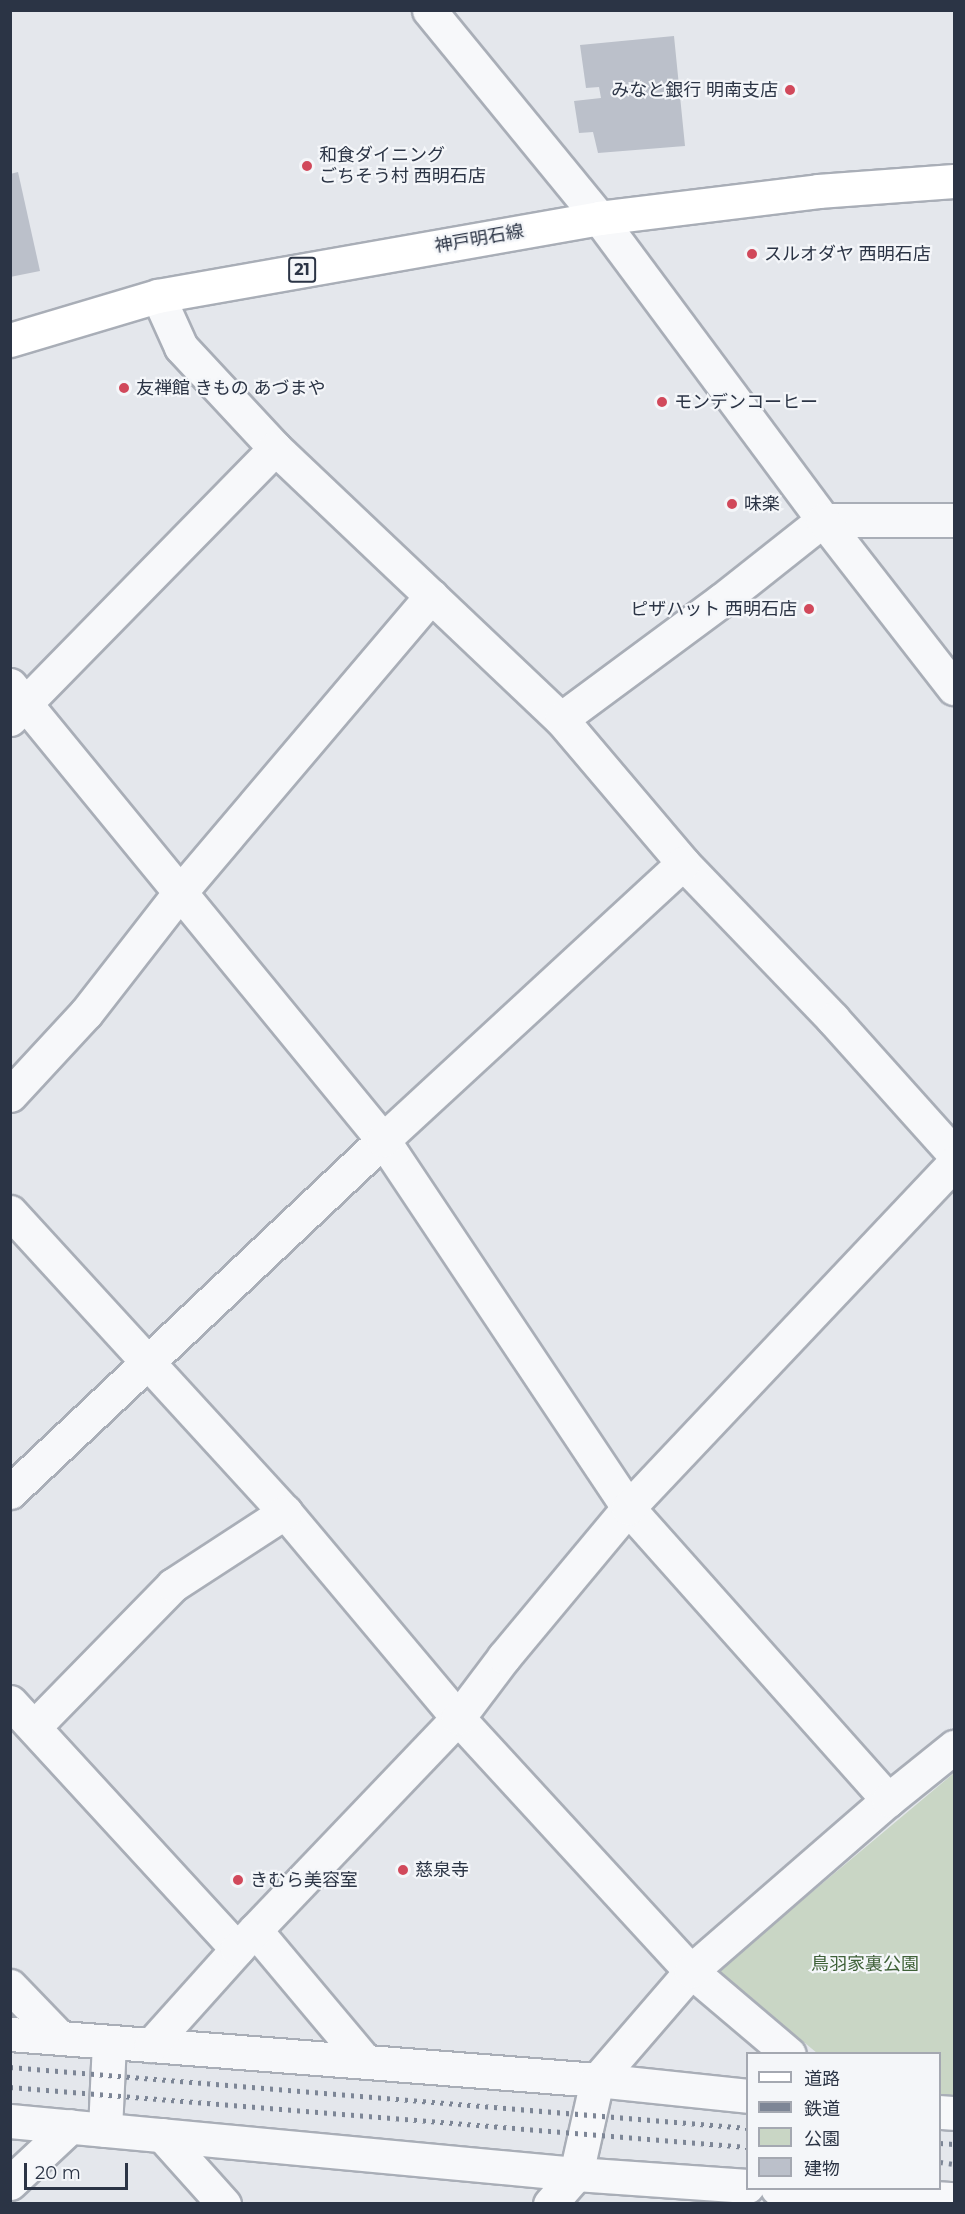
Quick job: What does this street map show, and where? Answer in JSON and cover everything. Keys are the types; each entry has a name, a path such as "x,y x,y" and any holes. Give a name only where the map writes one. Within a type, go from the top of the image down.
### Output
{"main road":[{"name":"神戸明石線","path":"10,340 158,296 598,218 818,191 954,181"}],"street":[{"path":"429,10 598,218 823,520 954,688"},
{"path":"158,296 181,347 275,448 561,720 683,863 833,1019 954,1154"},
{"path":"275,448 16,703 181,891 383,1140 628,1508 888,1800"},
{"path":"561,720 722,600 823,520 954,520"},
{"path":"10,1095 86,1013 181,891 431,596"},
{"path":"10,1492 383,1140 683,863"},
{"path":"151,2045 246,1939 458,1718 504,1657 628,1508 954,1163"},
{"path":"10,1212 285,1512 458,1718 691,1971 787,2052"},
{"path":"34,1727 173,1585 285,1512"},
{"path":"10,1702 365,2061"},
{"path":"550,2204 576,2174 597,2080 691,1971 888,1800 954,1747"},
{"path":"10,1986 58,2037"},
{"path":"10,2034 597,2080 746,2096"},
{"path":"105,2130 109,2042"},
{"path":"10,2121 576,2174 746,2186"},
{"path":"10,2183 71,2126"},
{"path":"162,2135 224,2204"},
{"path":"941,2178 954,2188"},
{"path":"790,2194 954,2199"}],"green space":[{"name":"鳥羽家裏公園","path":"954,1773 954,2096 941,2095 941,2052 816,2052 718,1971"}],"building":[{"path":"674,36 685,146 598,153 593,132 579,133 574,101 601,98 599,87 586,88 580,45"},
{"path":"18,172 40,271 10,277 10,174"}],"railway":[{"path":"10,2067 746,2128"},
{"path":"10,2087 746,2147"},
{"path":"941,2143 954,2144"},
{"path":"941,2162 954,2164"}],"place":[{"name":"みなと銀行 明南支店","path":"790,90"},
{"name":"和食ダイニング ごちそう村 西明石店","path":"307,166"},
{"name":"スルオダヤ 西明石店","path":"752,254"},
{"name":"友禅館 きもの あづまや","path":"124,388"},
{"name":"モンデンコーヒー","path":"662,402"},
{"name":"味楽","path":"732,504"},
{"name":"ピザハット 西明石店","path":"809,609"},
{"name":"慈泉寺","path":"403,1870"},
{"name":"きむら美容室","path":"238,1880"}]}
